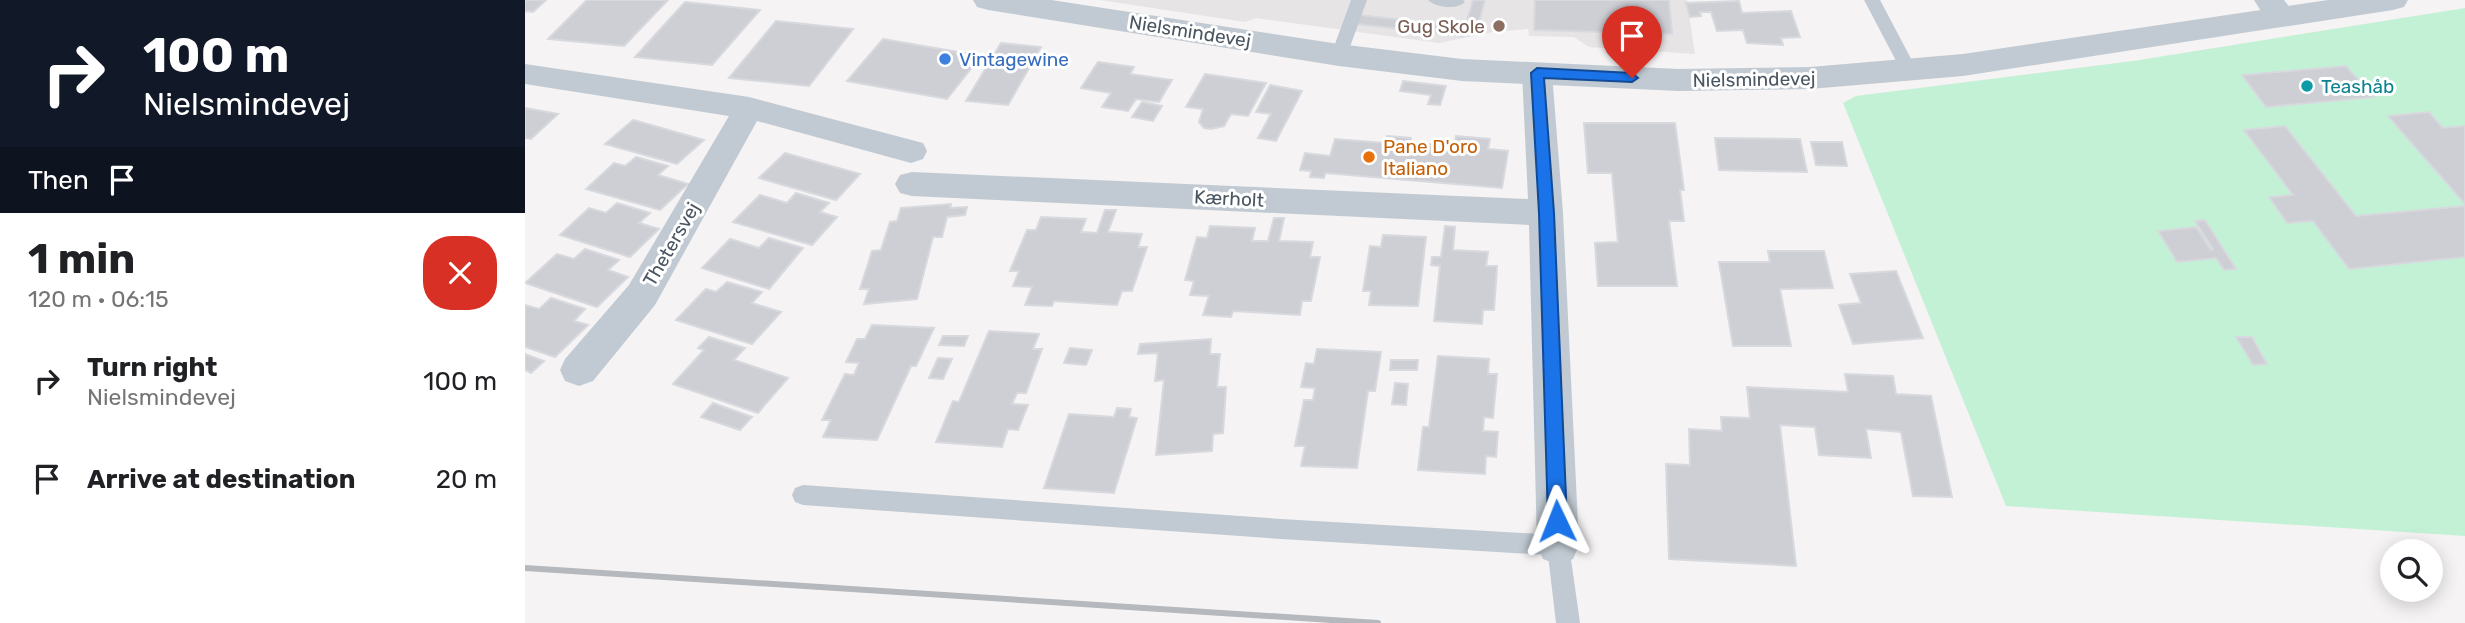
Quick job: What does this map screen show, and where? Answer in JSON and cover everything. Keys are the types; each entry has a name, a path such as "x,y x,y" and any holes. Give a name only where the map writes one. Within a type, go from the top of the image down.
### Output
{"street":[{"name":"Nielsmindevej","path":"988,0 1339,55 1462,70 1692,80 1810,78 1909,70 2275,9 2393,0"},
{"path":"1537,73 1546,213 1559,545"},
{"path":"525,74 749,108"},
{"name":"Kærholt","path":"749,108 912,167 1546,213"},
{"name":"Thetersvej","path":"579,370 642,295 749,108"}],"lane":[{"path":"1339,55 1359,0"},
{"path":"1436,0 1457,2"},
{"path":"1873,0 1909,70"},
{"path":"803,495 1281,529 1559,545 1568,623"}],"shaded area":[{"name":"Gug Skole","path":"1100,0 1687,0 1695,54 1589,47 1574,37 1529,36 1528,29 1493,32 1439,43 1256,18 1245,22"}],"green space":[{"path":"2465,8 2465,536 2006,506 1843,103 1856,96 2133,61"}],"building":[{"path":"525,0 546,0 533,12 525,11"},
{"path":"587,0 668,0 624,46 548,39"},
{"path":"1473,0 1485,0 1477,29 1466,28 1463,36 1357,24 1360,15 1465,27"},
{"path":"1535,0 1669,0 1672,34 1534,30"},
{"path":"1739,1 1742,13 1791,11 1800,37 1781,38 1783,45 1747,43 1743,30 1717,31 1711,12 1700,12 1701,16 1690,17 1686,3"},
{"path":"685,2 760,10 712,65 635,57"},
{"path":"776,21 853,29 809,86 729,78"},
{"path":"883,39 981,56 947,99 847,81"},
{"path":"1001,43 1041,47 1008,105 966,101"},
{"path":"1098,62 1134,67 1130,74 1172,80 1159,102 1136,99 1128,111 1102,107 1111,93 1081,88"},
{"name":"Teashåb","path":"2346,66 2374,97 2266,107 2242,75"},
{"path":"1205,74 1266,83 1248,116 1231,114 1224,126 1204,128 1199,122 1203,109 1186,107"},
{"path":"1403,81 1446,86 1440,105 1428,104 1431,95 1400,91"},
{"path":"1270,85 1302,91 1276,141 1258,138 1271,114 1256,112"},
{"path":"1142,102 1162,106 1153,121 1132,117"},
{"path":"525,108 558,114 531,139 525,138"},
{"path":"2429,112 2443,128 2465,126 2465,204 2388,116"},
{"path":"633,120 704,140 677,164 605,144"},
{"path":"1584,123 1675,123 1684,190 1680,190 1684,221 1669,221 1677,286 1598,286 1595,243 1618,242 1612,173 1588,173"},
{"path":"2285,126 2356,216 2465,206 2465,257 2349,269 2313,221 2287,223 2269,197 2293,195 2244,130"},
{"path":"1387,136 1411,138 1411,143 1454,146 1456,136 1490,139 1488,149 1508,151 1502,188 1325,173 1324,178 1310,177 1311,171 1300,170 1305,153 1330,156 1335,139 1385,143"},
{"path":"1715,138 1800,139 1807,172 1719,170"},
{"path":"1811,142 1842,142 1847,166 1816,165"},
{"path":"785,153 860,174 836,200 759,178"},
{"path":"636,157 668,166 658,175 688,184 660,210 586,189 614,163 625,166"},
{"path":"796,193 829,203 820,212 837,217 812,245 733,222 760,195 787,203"},
{"path":"617,203 650,213 639,223 659,229 630,257 560,235 589,208 606,213"},
{"path":"951,204 950,208 967,207 965,215 947,217 942,237 933,237 917,299 864,304 869,289 860,289 872,251 881,250 890,222 897,221 901,208"},
{"path":"1105,210 1116,210 1108,232 1142,234 1138,247 1147,247 1132,291 1122,291 1117,305 1054,301 1052,306 1025,305 1032,287 1013,286 1019,271 1010,271 1027,230 1036,230 1041,217 1086,219 1081,232 1097,233"},
{"path":"1274,218 1284,218 1279,241 1313,242 1310,257 1320,257 1311,301 1302,301 1300,315 1233,311 1231,317 1203,315 1209,296 1190,295 1194,281 1185,280 1197,237 1207,238 1210,226 1255,228 1252,241 1268,241"},
{"path":"2205,220 2236,269 2224,270 2216,258 2177,262 2158,231 2196,227 2211,250 2213,249 2195,221"},
{"path":"1445,226 1455,227 1453,250 1488,252 1486,266 1497,266 1494,310 1483,310 1482,324 1434,321 1440,266 1431,265 1432,257 1441,257"},
{"path":"1383,235 1426,237 1418,306 1369,305 1371,291 1363,291 1370,246 1381,247"},
{"path":"769,238 803,248 769,289 702,268 730,239 759,248"},
{"path":"585,249 619,260 608,270 628,277 597,307 525,283 557,254 574,259"},
{"path":"1768,251 1824,251 1833,288 1780,289 1791,346 1733,346 1719,262 1770,262"},
{"path":"1896,271 1923,338 1853,344 1839,305 1861,303 1850,274"},
{"path":"727,282 762,292 752,303 781,312 752,344 676,320 706,289 716,292"},
{"path":"551,298 585,309 574,321 588,325 555,357 525,347 525,305 539,309"},
{"path":"872,325 934,328 916,366 911,366 877,440 823,437 831,420 822,420 845,374 854,375 859,363 846,362 857,339 865,339"},
{"path":"989,331 1039,334 1033,349 1042,349 1026,393 1017,393 1012,404 1028,405 1018,430 1008,429 1002,447 936,442 953,401 959,402"},
{"path":"943,336 968,336 964,346 939,345"},
{"path":"709,337 745,348 734,360 788,378 758,413 673,384 704,350 698,348"},
{"path":"2236,337 2252,337 2267,364 2253,365"},
{"path":"1211,339 1210,354 1220,354 1217,387 1226,387 1223,433 1213,434 1212,451 1156,455 1164,380 1155,381 1158,353 1138,354 1140,344"},
{"path":"1070,348 1092,350 1086,365 1064,363"},
{"path":"1317,349 1381,352 1375,391 1368,391 1357,468 1301,466 1305,446 1295,446 1304,400 1313,400 1315,388 1301,387 1306,363 1314,364"},
{"path":"525,354 544,361 531,373 525,370"},
{"path":"1438,356 1489,359 1488,374 1497,374 1493,418 1484,417 1483,431 1498,432 1496,457 1486,456 1485,474 1418,470 1423,427 1429,427"},
{"path":"938,358 952,359 943,379 929,378"},
{"path":"1391,360 1418,360 1417,370 1390,370"},
{"path":"1845,374 1893,376 1896,394 1931,396 1952,497 1913,496 1901,432 1866,429 1871,458 1819,455 1815,427 1780,425 1796,566 1669,559 1666,464 1690,465 1689,429 1722,431 1721,417 1750,418 1747,387 1848,392"},
{"path":"1395,383 1408,384 1406,405 1392,404"},
{"path":"713,403 752,417 740,430 701,417"},
{"path":"1117,408 1131,409 1129,417 1137,418 1114,493 1044,488 1069,414 1114,417"}],"railway":[{"path":"525,568 1378,623"}],"place":[{"name":"Gug Skole","path":"1499,26"},
{"name":"Vintagewine","path":"945,59"},
{"name":"Teashåb","path":"2307,86"},
{"name":"Pane D'oro Italiano","path":"1369,157"}],"route":[{"path":"1557,521 1546,213 1537,73 1632,78"}]}
